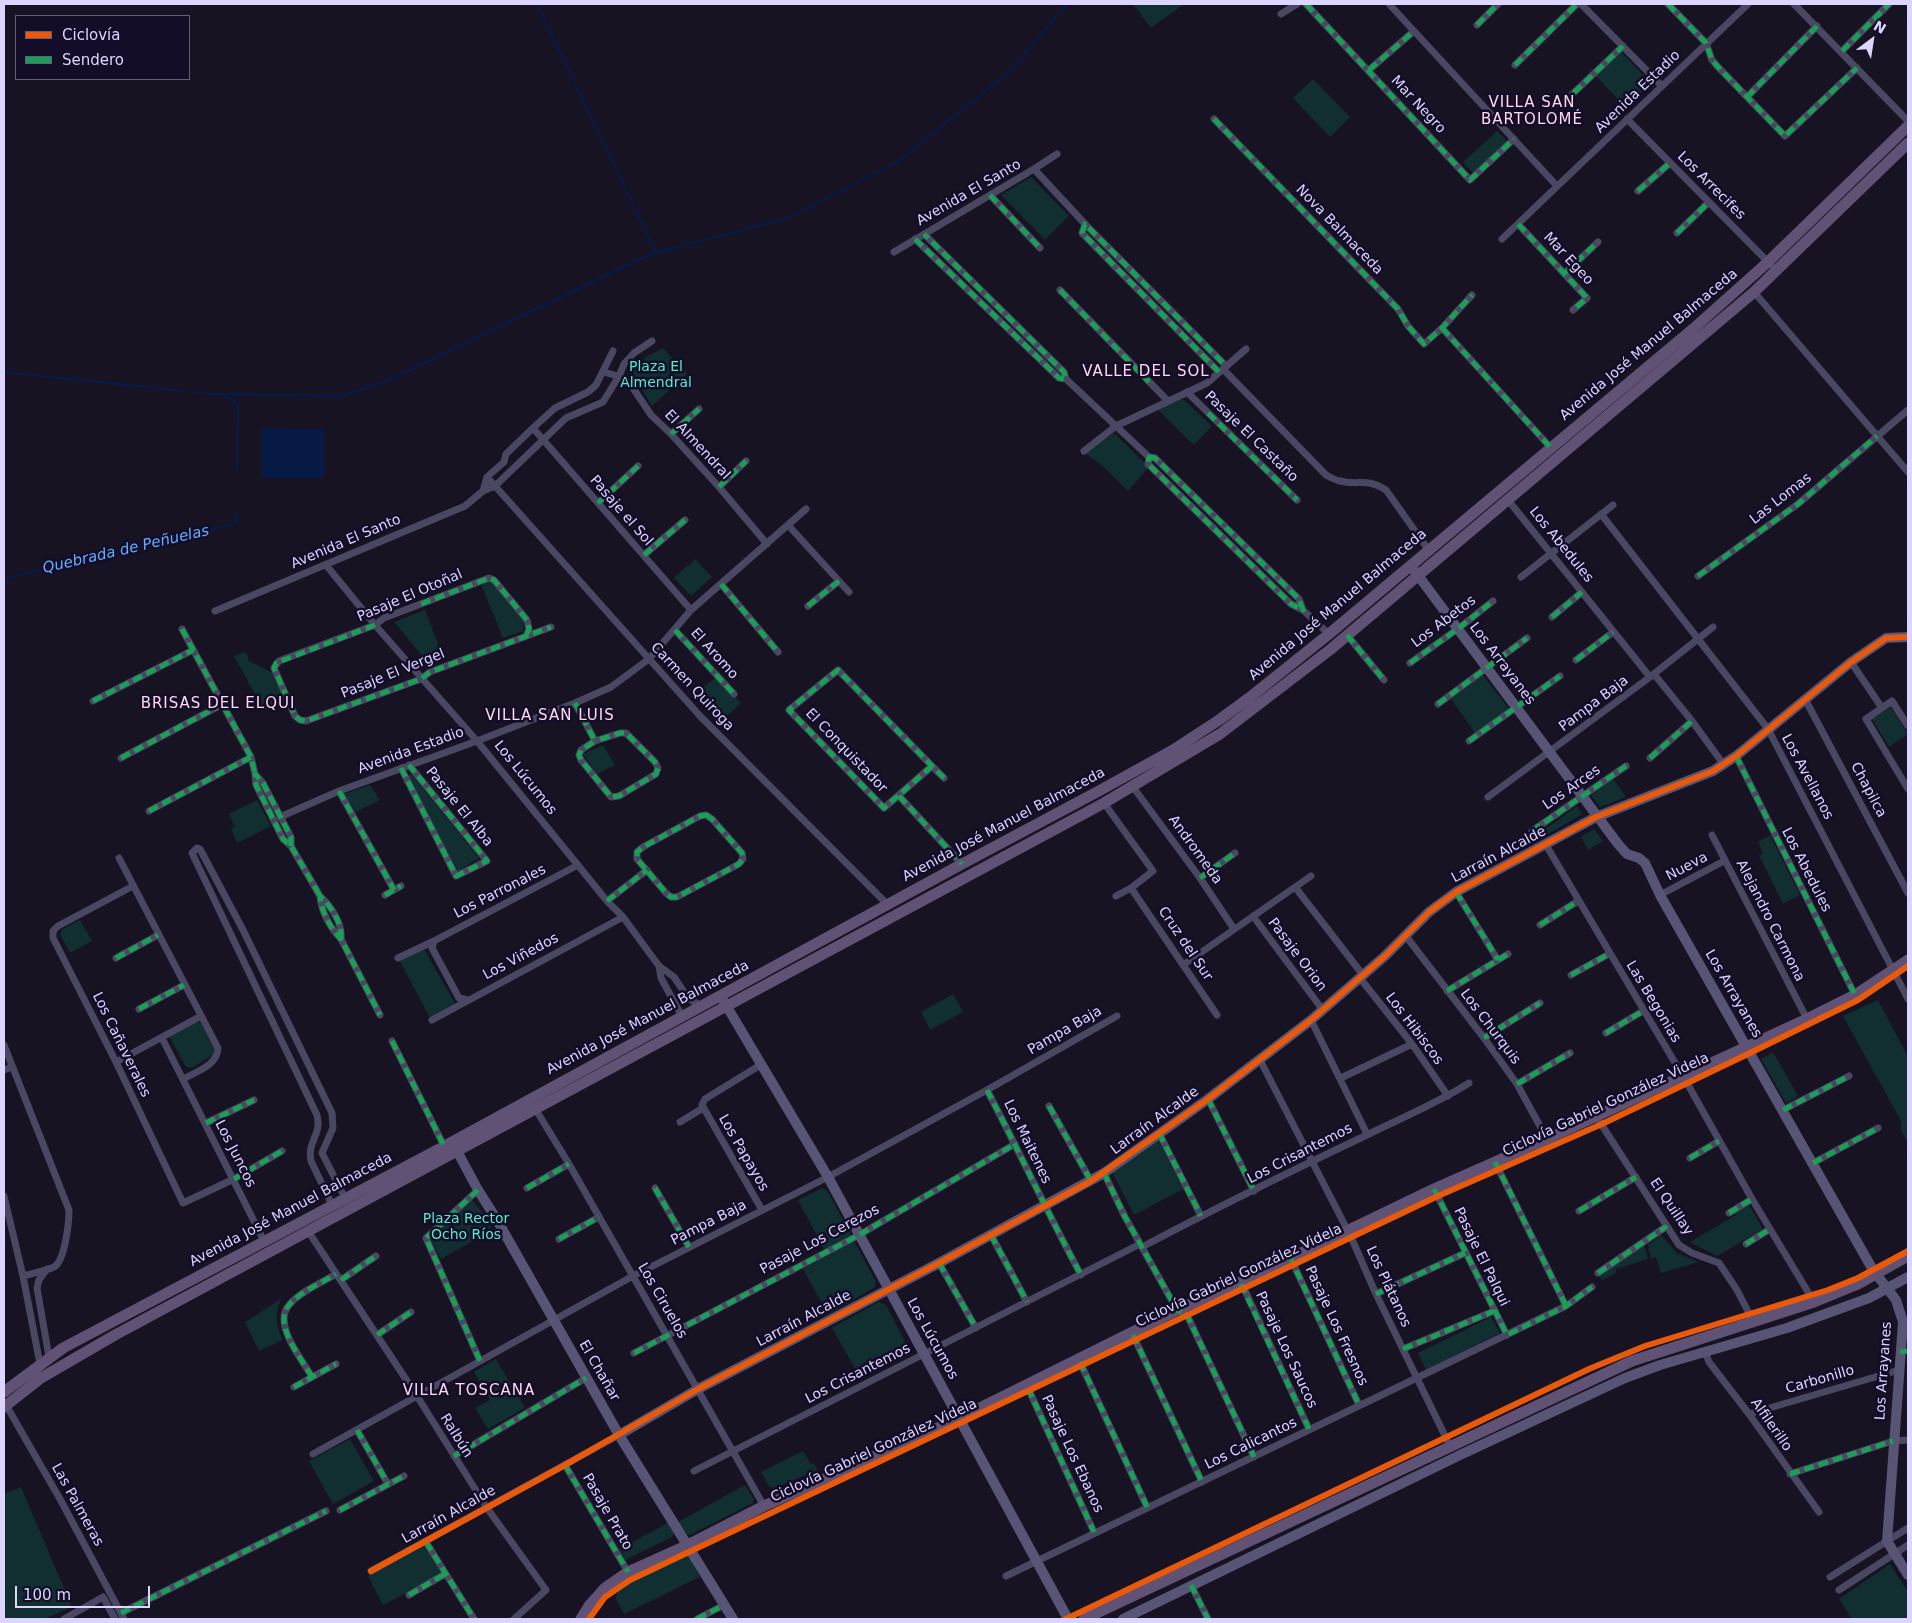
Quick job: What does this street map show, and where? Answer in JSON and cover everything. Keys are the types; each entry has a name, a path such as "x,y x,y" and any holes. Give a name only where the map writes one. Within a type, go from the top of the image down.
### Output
{"main road":[{"name":"Avenida José Manuel Balmaceda","path":"4,1392 63,1348 444,1146 701,1006 724,1001 1104,803 1220,734 1291,681 1348,635 1754,292 1772,266 1908,126"},
{"name":"Avenida José Manuel Balmaceda","path":"5,1406 41,1378 115,1335 457,1150 536,1110 688,1028 724,1001 888,905 1173,750 1249,698 1329,634 1686,335 1772,266 1908,143"},
{"path":"581,1619 589,1606 605,1588 628,1572 688,1545 764,1506 960,1418 1177,1310 1241,1282 1434,1189 1683,1077 1806,1019 1855,995 1908,960"},
{"path":"1084,1619 1188,1572 1632,1361 1814,1302 1858,1284 1908,1256"}],"street":[{"path":"1281,14 1297,4"},
{"name":"Mar Negro","path":"1306,4 1470,180 1514,140"},
{"path":"1389,4 1557,186"},
{"path":"1477,25 1498,4"},
{"path":"1515,65 1577,4"},
{"path":"1581,4 1662,86"},
{"path":"1668,4 1706,43 1712,60 1785,136 1858,68"},
{"name":"Avenida Estadio","path":"1502,239 1748,4"},
{"path":"1794,4 1842,51 1908,121"},
{"path":"1842,51 1889,4"},
{"path":"1747,97 1817,26"},
{"path":"1369,70 1414,31"},
{"path":"1563,103 1623,46"},
{"name":"Nova Balmaceda","path":"1214,119 1398,309 1408,326 1424,344 1442,328 1472,295"},
{"name":"Los Arrecifes","path":"1628,119 1772,266"},
{"name":"Avenida El Santo","path":"894,252 1057,154"},
{"path":"1638,191 1670,163"},
{"path":"1034,169 1326,475 1339,481 1352,483 1366,482 1386,490 1436,560"},
{"path":"990,196 1040,248"},
{"path":"1677,233 1709,202"},
{"path":"1085,224 1082,233 1145,297 1223,369"},
{"name":"Mar Egeo","path":"1518,224 1587,298 1573,310"},
{"path":"924,234 1064,372 1066,379 1148,457 1155,458 1299,599 1303,610"},
{"path":"915,239 1059,378 1066,379"},
{"path":"1565,273 1598,242"},
{"path":"966,288 972,282"},
{"path":"1060,290 1168,401"},
{"path":"1145,297 1152,292"},
{"path":"1754,292 1908,472"},
{"path":"1013,334 1020,328"},
{"path":"1442,328 1550,448"},
{"name":"Avenida El Santo","path":"215,611 465,506 483,490 495,486 566,418 603,402 620,376 624,364 634,352 652,341"},
{"path":"1084,451 1116,426 1207,383 1246,349"},
{"path":"483,490 487,478 504,462 506,454 533,428 555,408 588,392 596,385 614,351"},
{"path":"604,372 620,376"},
{"name":"El Almendral","path":"620,376 628,379 648,411 719,487 767,544"},
{"name":"Pasaje El Castaño","path":"1187,392 1297,500"},
{"path":"671,434 699,409"},
{"path":"1876,436 1908,410"},
{"name":"Pasaje el Sol","path":"533,428 691,610"},
{"name":"Las Lomas","path":"1698,576 1798,504 1876,436"},
{"path":"1148,457 1148,464 1193,510 1291,604 1303,610 1329,634"},
{"path":"719,487 746,461"},
{"path":"598,503 638,466"},
{"name":"Carmen Quiroga","path":"487,478 700,716 888,905"},
{"name":"Los Abedules","path":"1508,500 1614,632 1692,721 1724,765"},
{"path":"1193,510 1200,504"},
{"path":"1521,577 1613,505"},
{"name":"Avenida Estadio","path":"280,817 339,791 477,741 575,703 610,687 649,659 691,610 806,509"},
{"name":"Los Avellanos","path":"1601,514 1768,729 1908,999"},
{"path":"644,555 685,520"},
{"path":"788,525 848,592"},
{"path":"1240,555 1246,548"},
{"name":"Los Lúcumos","path":"326,565 421,679 477,741 607,901 623,918 659,966 674,977 688,998 701,1006"},
{"name":"Los Arrayanes","path":"1410,565 1459,628 1486,668 1517,706 1596,817 1627,854 1639,858 1645,863 1660,895 1876,1274 1896,1300 1903,1322 1904,1352 1899,1370 1887,1541"},
{"name":"Pasaje El Otoñal","path":"274,668 279,661 375,625 384,618 489,578 494,580 527,620 529,630 526,636"},
{"path":"808,606 839,581"},
{"path":"720,584 778,652"},
{"path":"1552,617 1582,592"},
{"name":"Los Abetos","path":"1410,663 1493,601"},
{"name":"Pasaje El Vergel","path":"274,668 295,716 300,720 306,721 421,679 430,672 551,627"},
{"name":"Pampa Baja","path":"1488,797 1652,676 1712,627"},
{"path":"182,629 251,757 256,785 283,839 292,846 320,896 328,904 342,931 341,939 380,1016"},
{"name":"El Aromo","path":"675,630 734,694"},
{"path":"1576,660 1614,632"},
{"path":"1348,635 1384,680"},
{"name":"Larraín Alcalde","path":"371,1571 565,1465 698,1389 1091,1181 1260,1060 1311,1020 1430,912 1456,892 1596,817 1724,765 1851,662 1886,638 1908,637"},
{"path":"1438,704 1527,638"},
{"path":"94,701 193,650"},
{"path":"1851,662 1882,708"},
{"name":"El Conquistador","path":"932,766 884,808 789,710 838,670 944,778"},
{"path":"1469,741 1560,676"},
{"name":"Chapilca","path":"1805,698 1908,893"},
{"path":"1908,726 1892,701 1866,719 1908,789"},
{"path":"575,703 596,741"},
{"path":"120,758 223,704"},
{"path":"1650,758 1692,721"},
{"path":"620,733 626,733 655,762 658,768 656,774 619,796 611,797 579,755 581,750 596,741 620,733"},
{"name":"Los Abedules","path":"1736,756 1855,995"},
{"path":"149,810 251,757"},
{"name":"Pasaje El Alba","path":"401,768 456,876 487,861 409,765"},
{"name":"Los Arces","path":"1532,831 1626,766"},
{"path":"254,774 263,783 291,837 292,846"},
{"name":"Andromeda","path":"1133,787 1200,878 1234,930"},
{"path":"339,791 394,890"},
{"name":"El Conquistador","path":"899,796 962,864"},
{"path":"1104,803 1152,871 1131,888 1116,896"},
{"path":"706,815 712,819 742,853 743,859 739,864 677,897 671,897 666,893 647,870 637,859 637,852 700,816 706,815"},
{"name":"Alejandro Carmona","path":"1712,835 1806,1019"},
{"name":"Las Begonias","path":"1546,845 1814,1302"},
{"path":"332,1205 311,1161 310,1145 320,1125 317,1115 192,853 197,848 200,849 277,1000 334,1122 322,1153 344,1198"},
{"path":"1200,878 1235,852"},
{"path":"119,858 218,1048 218,1054 209,1066 182,1079"},
{"name":"Nueva","path":"1660,895 1724,861"},
{"name":"Los Parronales","path":"398,958 578,865"},
{"path":"607,901 647,870"},
{"path":"1183,965 1311,876"},
{"name":"Los Cañaverales","path":"133,886 58,926 53,931 53,938 116,1062 183,1203 234,1180"},
{"path":"385,895 402,886"},
{"name":"Los Hibiscos","path":"1295,887 1412,1044 1448,1096"},
{"name":"Cruz del Sur","path":"1131,888 1217,1015"},
{"path":"1456,892 1498,960"},
{"path":"1540,925 1578,901"},
{"name":"Pasaje Orion","path":"1253,916 1322,1009"},
{"name":"Los Viñedos","path":"432,1020 623,918"},
{"path":"231,935 242,930"},
{"path":"116,958 158,935"},
{"name":"Los Churquis","path":"1404,935 1484,1038 1517,1084 1547,1139"},
{"path":"434,940 432,948 459,998 468,1000"},
{"path":"1447,991 1508,954"},
{"path":"1572,975 1609,954"},
{"name":"Los Lúcumos","path":"659,966 661,978 688,1028"},
{"path":"139,1009 184,985"},
{"path":"265,1006 277,1000"},
{"name":"Los Lúcumos","path":"724,1001 828,1177 1068,1619"},
{"path":"1484,1038 1540,1003"},
{"path":"1606,1033 1643,1011"},
{"path":"116,1062 201,1016"},
{"name":"Pampa Baja","path":"313,1454 633,1276 828,1177 1117,1016"},
{"path":"1311,1020 1368,1134"},
{"name":"Los Juncos","path":"162,1038 264,1241"},
{"path":"392,1041 444,1146"},
{"path":"1341,1078 1412,1044"},
{"path":"4,1045 69,1210 61,1260 55,1266 23,1276"},
{"path":"1517,1084 1570,1053"},
{"name":"Los Plátanos","path":"1260,1060 1348,1231 1376,1294 1450,1446"},
{"name":"Los Papayos","path":"762,1064 703,1102 703,1108 762,1210"},
{"path":"4,1070 12,1067"},
{"path":"1783,1110 1849,1076"},
{"path":"303,1085 315,1080"},
{"name":"Los Crisantemos","path":"694,1471 1081,1275 1448,1096 1469,1083"},
{"name":"Los Maitenes","path":"987,1090 1044,1206 1081,1275"},
{"path":"1208,1098 1254,1191"},
{"path":"206,1123 254,1100"},
{"path":"1049,1106 1091,1181"},
{"name":"Los Papayos","path":"680,1122 703,1108"},
{"name":"Los Ciruelos","path":"536,1110 600,1217 764,1506"},
{"name":"El Quillay","path":"1596,1116 1679,1245 1692,1253 1719,1263 1753,1321"},
{"path":"1813,1163 1878,1128"},
{"path":"457,1150 458,1142 465,1133"},
{"path":"1158,1133 1201,1216"},
{"path":"1690,1158 1719,1141"},
{"name":"Pasaje Los Cerezos","path":"634,1353 666,1334 860,1235 1015,1144"},
{"name":"El Chañar","path":"457,1150 618,1435 733,1619"},
{"path":"234,1180 282,1151"},
{"path":"1495,1162 1566,1306"},
{"path":"527,1188 569,1164"},
{"path":"1104,1173 1124,1215 1177,1310 1187,1315 1254,1457"},
{"path":"1578,1211 1636,1177"},
{"path":"655,1188 689,1247"},
{"name":"Pasaje El Palqui","path":"1434,1189 1507,1335"},
{"path":"478,1190 426,1238 480,1361"},
{"path":"4,1196 44,1361"},
{"path":"1729,1213 1752,1199"},
{"path":"559,1240 600,1217"},
{"path":"1598,1273 1667,1226"},
{"path":"1746,1244 1770,1229"},
{"name":"Ralbún","path":"308,1231 417,1396 487,1508 546,1590 514,1619"},
{"path":"991,1235 1027,1302"},
{"path":"1376,1294 1465,1253"},
{"path":"312,1377 284,1329 284,1310 292,1301 376,1256"},
{"name":"Pasaje Los Fresnos","path":"1290,1257 1359,1405"},
{"path":"939,1263 976,1328"},
{"path":"44,1361 38,1288 39,1280 47,1269"},
{"path":"1123,1619 1468,1451 1626,1378 1660,1365 1787,1328 1869,1298 1908,1277"},
{"name":"Pasaje Los Saucos","path":"1241,1282 1309,1429"},
{"name":"Los Calicantos","path":"1006,1576 1566,1306 1592,1287"},
{"path":"1403,1349 1494,1311"},
{"path":"376,1335 412,1312"},
{"path":"1132,1333 1202,1482"},
{"name":"Alfilerillo","path":"1704,1352 1709,1362 1749,1414 1818,1512"},
{"path":"1079,1360 1147,1507"},
{"path":"294,1387 336,1364"},
{"name":"Carbonillo","path":"1749,1414 1899,1370"},
{"path":"454,1456 586,1378"},
{"name":"Pasaje Los Ebanos","path":"1027,1386 1094,1532"},
{"name":"Las Palmeras","path":"5,1406 60,1499 122,1616"},
{"path":"357,1430 388,1484"},
{"path":"1790,1474 1893,1441 1908,1440"},
{"name":"Pasaje Prato","path":"565,1465 628,1572"},
{"path":"340,1510 404,1476"},
{"path":"122,1616 326,1511"},
{"path":"1830,1577 1908,1528"},
{"path":"1887,1541 1908,1575"},
{"path":"426,1542 474,1619"},
{"path":"1838,1590 1908,1545"},
{"path":"409,1595 445,1574"},
{"path":"1191,1585 1208,1619"},
{"path":"64,1619 104,1597 115,1619"},
{"path":"697,1619 724,1605"}],"green space":[{"path":"1133,4 1184,4 1151,28"},
{"path":"1621,52 1651,83 1626,108 1596,76"},
{"path":"1313,79 1350,117 1330,137 1293,98"},
{"path":"1497,131 1508,142 1474,174 1463,162"},
{"path":"1031,177 1069,216 1045,240 1001,195"},
{"name":"Plaza El Almendral","path":"663,348 687,374 652,406 632,373 646,357"},
{"path":"1183,399 1212,426 1194,445 1157,409"},
{"path":"1114,433 1149,467 1128,491 1104,467 1085,453"},
{"path":"695,559 712,577 691,596 674,578"},
{"path":"493,583 524,622 523,631 503,638 481,584"},
{"path":"425,610 444,660 430,665 394,622"},
{"path":"246,652 249,661 273,673 285,701 264,711 234,656"},
{"path":"1483,675 1509,709 1475,733 1451,699"},
{"path":"717,677 741,703 723,719 697,692"},
{"path":"1891,707 1908,734 1889,747 1872,719"},
{"path":"603,745 615,765 597,774 583,754"},
{"path":"411,774 479,858 458,871 407,776"},
{"path":"1613,779 1626,797 1600,807 1591,796"},
{"path":"370,785 380,800 356,812 344,794"},
{"path":"257,800 271,826 237,843 231,828 235,826 229,814"},
{"path":"1577,806 1582,814 1535,842 1533,838"},
{"path":"1594,829 1603,841 1588,850 1581,837"},
{"path":"1770,835 1800,895 1783,904 1759,855 1763,853 1758,842"},
{"path":"80,920 92,941 70,953 60,934 62,929"},
{"path":"424,949 456,1005 430,1018 400,961"},
{"path":"953,994 963,1012 930,1030 921,1012"},
{"path":"1878,1000 1908,1057 1908,1143 1901,1130 1901,1121 1843,1016"},
{"path":"197,1021 201,1023 215,1049 213,1055 192,1068 186,1067 170,1038 173,1033"},
{"path":"1773,1052 1798,1096 1786,1103 1761,1059"},
{"path":"1158,1140 1183,1189 1134,1215 1112,1172"},
{"path":"822,1188 827,1190 876,1282 874,1288 828,1314 803,1269 827,1255 798,1200"},
{"name":"Plaza Rector Ocho Ríos","path":"472,1200 482,1212 492,1230 441,1259 430,1238"},
{"path":"1749,1205 1763,1229 1717,1256 1690,1242 1736,1215 1734,1213"},
{"path":"1661,1235 1677,1253 1699,1262 1661,1273 1656,1257 1651,1259 1648,1245"},
{"path":"1644,1245 1648,1259 1616,1269 1616,1273 1602,1280 1598,1275"},
{"path":"281,1299 277,1310 277,1320 283,1340 259,1351 245,1322"},
{"path":"878,1302 886,1305 911,1353 861,1379 832,1328"},
{"path":"1491,1317 1500,1333 1426,1370 1418,1353"},
{"path":"496,1359 525,1408 488,1429 475,1408 490,1400 474,1372"},
{"path":"350,1439 374,1481 333,1504 309,1461"},
{"path":"803,1451 811,1464 814,1463 818,1470 774,1488 769,1487 761,1472"},
{"path":"745,1485 754,1499 753,1503 690,1535 684,1533 678,1522"},
{"path":"21,1487 72,1607 44,1619 4,1619 4,1494"},
{"path":"669,1522 675,1532 672,1537 625,1560 620,1549"},
{"path":"425,1546 442,1574 383,1605 368,1576"},
{"path":"689,1555 700,1577 624,1614 616,1599 617,1591 632,1581"},
{"path":"1890,1564 1908,1592 1908,1619 1852,1619 1839,1599"}],"water":[{"path":"262,428 324,429 324,478 262,478"}],"waterway":[{"path":"537,4 656,253"},
{"path":"194,392 342,396 387,381 648,255 788,218 897,162 1009,72 1067,4"},
{"path":"4,372 184,391"},
{"path":"223,396 234,401 238,406 237,469"},
{"name":"Quebrada de Peñuelas","path":"4,579 234,524 237,520 235,511"}],"marked path":[{"path":"1306,4 1470,180 1514,139"},
{"path":"1477,25 1498,4"},
{"path":"1515,65 1577,4"},
{"path":"1668,4 1706,43 1712,60 1718,67 1785,136 1857,68"},
{"path":"1842,51 1889,4"},
{"path":"1747,97 1817,26"},
{"path":"1369,70 1414,31"},
{"path":"1563,103 1623,46"},
{"path":"1214,119 1398,309 1408,326 1424,344 1442,328 1472,295"},
{"path":"1638,191 1670,163"},
{"path":"990,195 1040,248"},
{"path":"1677,233 1709,202"},
{"path":"1219,372 1082,233 1085,224 1226,366"},
{"path":"1518,224 1587,298 1573,310"},
{"path":"915,239 1059,378 1066,379 1064,372 924,234"},
{"path":"1565,273 1598,242"},
{"path":"1060,290 1149,382"},
{"path":"1442,328 1551,448"},
{"path":"671,434 699,409"},
{"path":"1208,413 1297,500"},
{"path":"1698,576 1798,504 1877,436"},
{"path":"1149,457 1155,458 1299,599 1303,610 1291,604 1148,464 1149,457"},
{"path":"719,487 746,461"},
{"path":"598,503 638,466"},
{"path":"644,555 685,520"},
{"path":"421,604 489,578 494,580 527,620 529,629 526,636"},
{"path":"808,606 839,581"},
{"path":"721,584 778,652"},
{"path":"1552,617 1582,592"},
{"path":"1410,663 1493,601"},
{"path":"375,625 276,663 274,668 295,716 300,720 306,721 421,679 430,672 551,627"},
{"path":"182,629 251,757 255,774"},
{"path":"675,630 734,694"},
{"path":"1576,660 1613,632"},
{"path":"1347,635 1384,680"},
{"path":"1438,704 1527,638"},
{"path":"93,701 193,650"},
{"path":"932,766 884,808 789,710 838,670 944,778"},
{"path":"1469,741 1560,676"},
{"path":"575,703 595,741 581,750 579,755 611,797 619,796 656,774 658,768 655,762 626,733 595,741"},
{"path":"121,758 223,704"},
{"path":"1650,758 1692,721"},
{"path":"1736,756 1855,995"},
{"path":"149,811 251,757"},
{"path":"401,768 456,876 487,861 409,765"},
{"path":"1532,831 1626,766"},
{"path":"291,846 291,837 263,783 255,774 256,785 283,839 291,846 320,896"},
{"path":"339,791 394,890"},
{"path":"899,796 962,864"},
{"path":"706,815 712,819 742,853 743,859 739,864 677,897 671,897 637,859 637,852 700,816 706,815"},
{"path":"1200,878 1235,853"},
{"path":"607,901 647,870"},
{"path":"385,895 401,886"},
{"path":"1456,892 1498,960"},
{"path":"341,939 338,921 320,896 327,919 341,939 380,1015"},
{"path":"1540,925 1578,901"},
{"path":"116,958 158,935"},
{"path":"1447,991 1508,954"},
{"path":"1571,975 1609,954"},
{"path":"139,1009 184,985"},
{"path":"1484,1038 1540,1003"},
{"path":"1606,1033 1643,1011"},
{"path":"392,1041 444,1146"},
{"path":"1517,1084 1570,1053"},
{"path":"1783,1110 1849,1076"},
{"path":"987,1090 1081,1275"},
{"path":"1208,1099 1254,1191"},
{"path":"206,1123 254,1100"},
{"path":"1049,1106 1091,1181"},
{"path":"1813,1163 1878,1128"},
{"path":"1159,1133 1201,1216"},
{"path":"1690,1158 1719,1141"},
{"path":"634,1353 859,1235 1015,1144"},
{"path":"234,1179 282,1151"},
{"path":"1495,1162 1566,1306"},
{"path":"527,1188 569,1164"},
{"path":"1104,1173 1124,1215 1177,1310 1187,1315 1254,1457"},
{"path":"1579,1211 1636,1177"},
{"path":"655,1188 689,1247"},
{"path":"1434,1189 1507,1335 1566,1306 1592,1287"},
{"path":"478,1190 426,1238 480,1361"},
{"path":"1729,1213 1752,1199"},
{"path":"559,1239 599,1217"},
{"path":"1598,1273 1667,1226"},
{"path":"1746,1244 1770,1229"},
{"path":"991,1235 1027,1302"},
{"path":"1376,1294 1465,1253"},
{"path":"341,1280 376,1256"},
{"path":"1290,1257 1359,1405"},
{"path":"939,1263 976,1328"},
{"path":"312,1377 290,1341 284,1321 285,1312 290,1304 300,1295 336,1274"},
{"path":"1241,1284 1309,1429"},
{"path":"1403,1349 1494,1311"},
{"path":"377,1335 411,1312"},
{"path":"1133,1335 1202,1482"},
{"path":"1900,1352 1908,1351"},
{"path":"1080,1362 1147,1507"},
{"path":"294,1387 336,1364"},
{"path":"454,1456 586,1378"},
{"path":"1028,1388 1094,1532"},
{"path":"357,1430 388,1484"},
{"path":"1790,1474 1893,1441"},
{"path":"565,1465 628,1572"},
{"path":"340,1510 404,1476"},
{"path":"121,1613 326,1511"},
{"path":"426,1542 474,1619"},
{"path":"409,1595 445,1574"},
{"path":"1191,1585 1208,1619"},
{"path":"697,1619 724,1605"}],"cycle path":[{"path":"371,1571 565,1465 698,1389 1091,1181 1208,1099 1311,1020 1385,956 1429,912 1456,892 1596,817 1713,771 1736,756 1851,662 1886,638 1908,637"},
{"name":"Ciclovía Gabriel González Videla","path":"589,1619 605,1597 630,1580 1438,1196 1602,1124 1750,1053 1858,1000 1908,966"},
{"path":"1066,1619 1589,1369 1645,1346 1828,1290 1858,1278 1908,1251"}],"district":[{"name":"VILLA SAN BARTOLOMÉ","path":"1532,112"},
{"name":"VALLE DEL SOL","path":"1146,372"},
{"name":"BRISAS DEL ELQUI","path":"218,704"},
{"name":"VILLA SAN LUIS","path":"550,716"},
{"name":"VILLA TOSCANA","path":"469,1391"}]}
